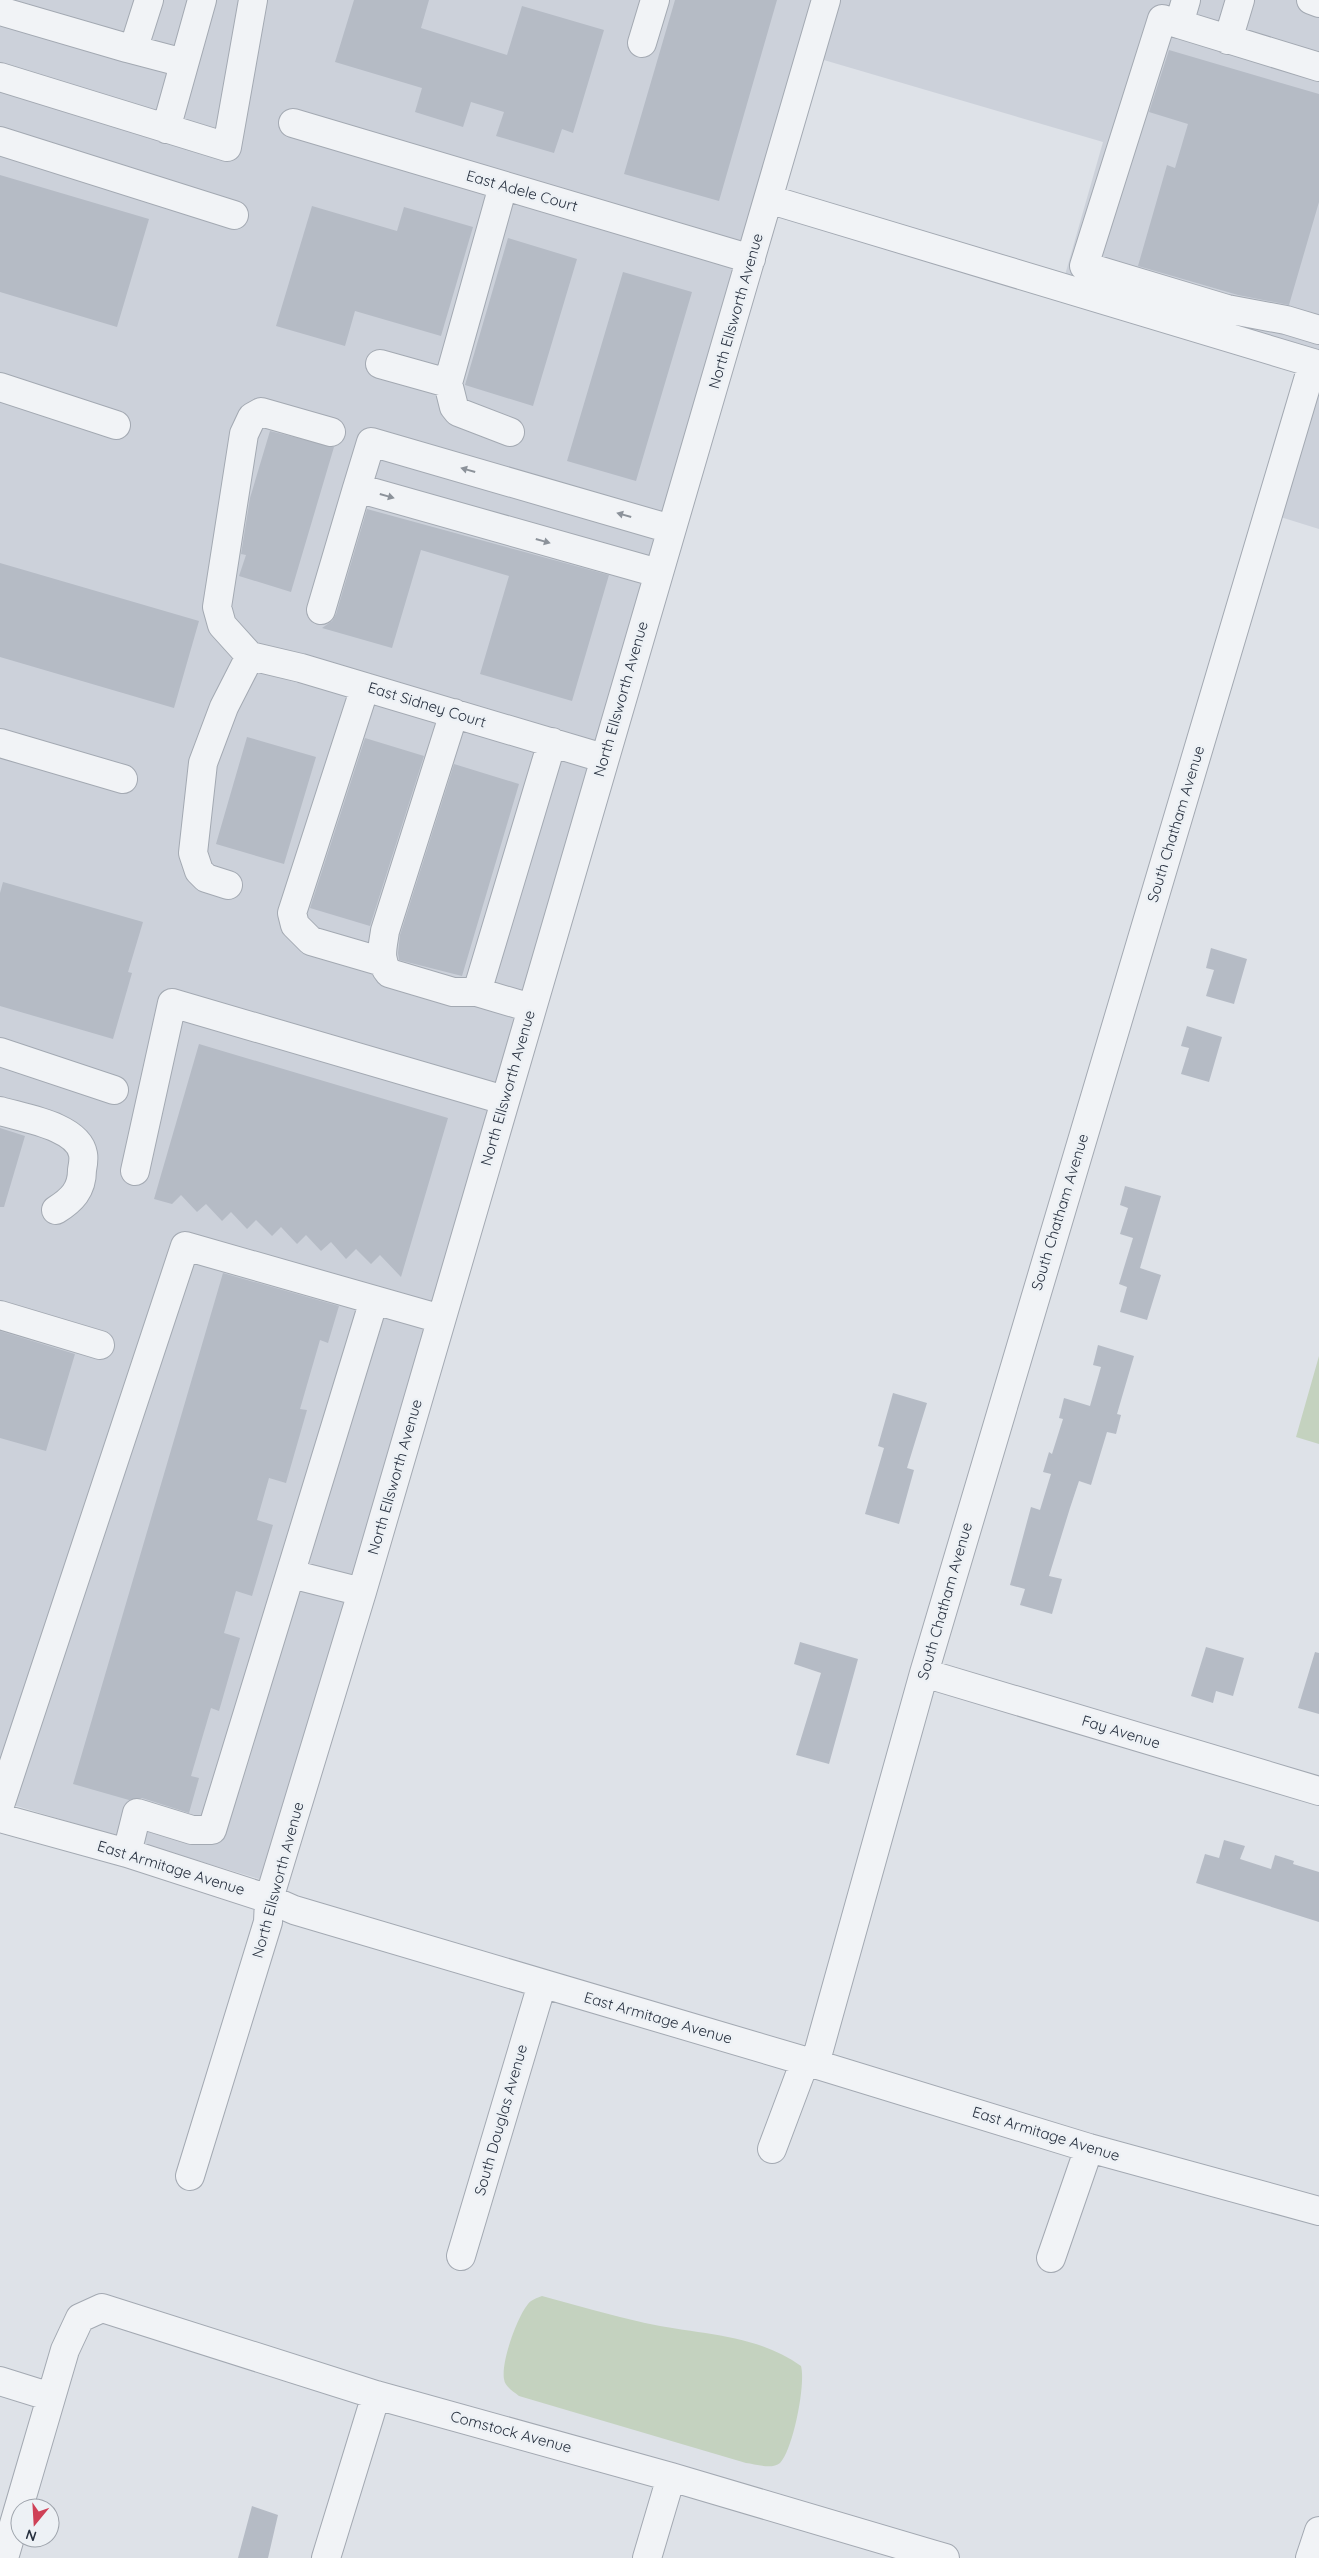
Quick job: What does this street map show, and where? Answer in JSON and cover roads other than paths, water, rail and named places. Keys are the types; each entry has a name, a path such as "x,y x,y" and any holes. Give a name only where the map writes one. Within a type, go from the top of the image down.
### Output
{"street":[{"path":"127,48 136,41 149,0"},
{"path":"166,129 202,0"},
{"path":"0,77 227,147 253,0"},
{"path":"642,43 655,0"},
{"name":"North Ellsworth Avenue","path":"190,2176 268,1922 269,1899 362,1592 826,0"},
{"path":"1228,40 1240,0"},
{"path":"1311,0 1319,3"},
{"path":"0,11 184,63"},
{"path":"1319,67 1228,40 1182,12 1162,19 1084,266 1227,309 1286,320 1319,330"},
{"name":"East Adele Court","path":"293,123 751,259"},
{"path":"0,141 234,215"},
{"path":"503,186 448,384 458,412 510,432"},
{"name":"South Chatham Avenue","path":"768,199 1313,363 810,2062 772,2149"},
{"path":"380,364 448,384"},
{"path":"0,388 116,425"},
{"path":"228,885 206,878 199,872 193,853 204,763 224,707 250,656 222,625 217,608 244,434 252,417 261,412 331,432"},
{"path":"321,610 371,442 671,529"},
{"path":"357,488 658,573"},
{"name":"East Sidney Court","path":"250,656 365,687 604,758"},
{"path":"365,687 292,913 295,925 311,940 383,962"},
{"path":"454,714 385,931 382,953 383,962 389,972 453,992 477,992 531,1008"},
{"path":"477,992 552,742"},
{"path":"0,743 123,779"},
{"path":"135,1171 172,1003 504,1100"},
{"path":"0,1052 114,1090"},
{"path":"0,1111 54,1126 74,1138 83,1153 82,1179 74,1198 56,1210"},
{"path":"0,1805 186,1246 441,1319"},
{"path":"127,1853 137,1813 192,1830 212,1830 374,1300"},
{"path":"0,1315 100,1345"},
{"path":"291,1574 362,1592"},
{"name":"Fay Avenue","path":"924,1673 1319,1791"},
{"name":"East Armitage Avenue","path":"0,1818 127,1853 269,1899 294,1910 810,2062 1089,2148 1319,2211"},
{"name":"South Douglas Avenue","path":"461,2256 542,1984"},
{"path":"1051,2258 1089,2148"},
{"name":"Comstock Avenue","path":"51,2397 65,2350 80,2318 102,2308 376,2395 671,2477 945,2558"},
{"path":"0,2381 51,2397 4,2558"},
{"path":"326,2558 376,2395"},
{"path":"647,2558 671,2477"},
{"path":"1310,2558 1319,2530"}]}
